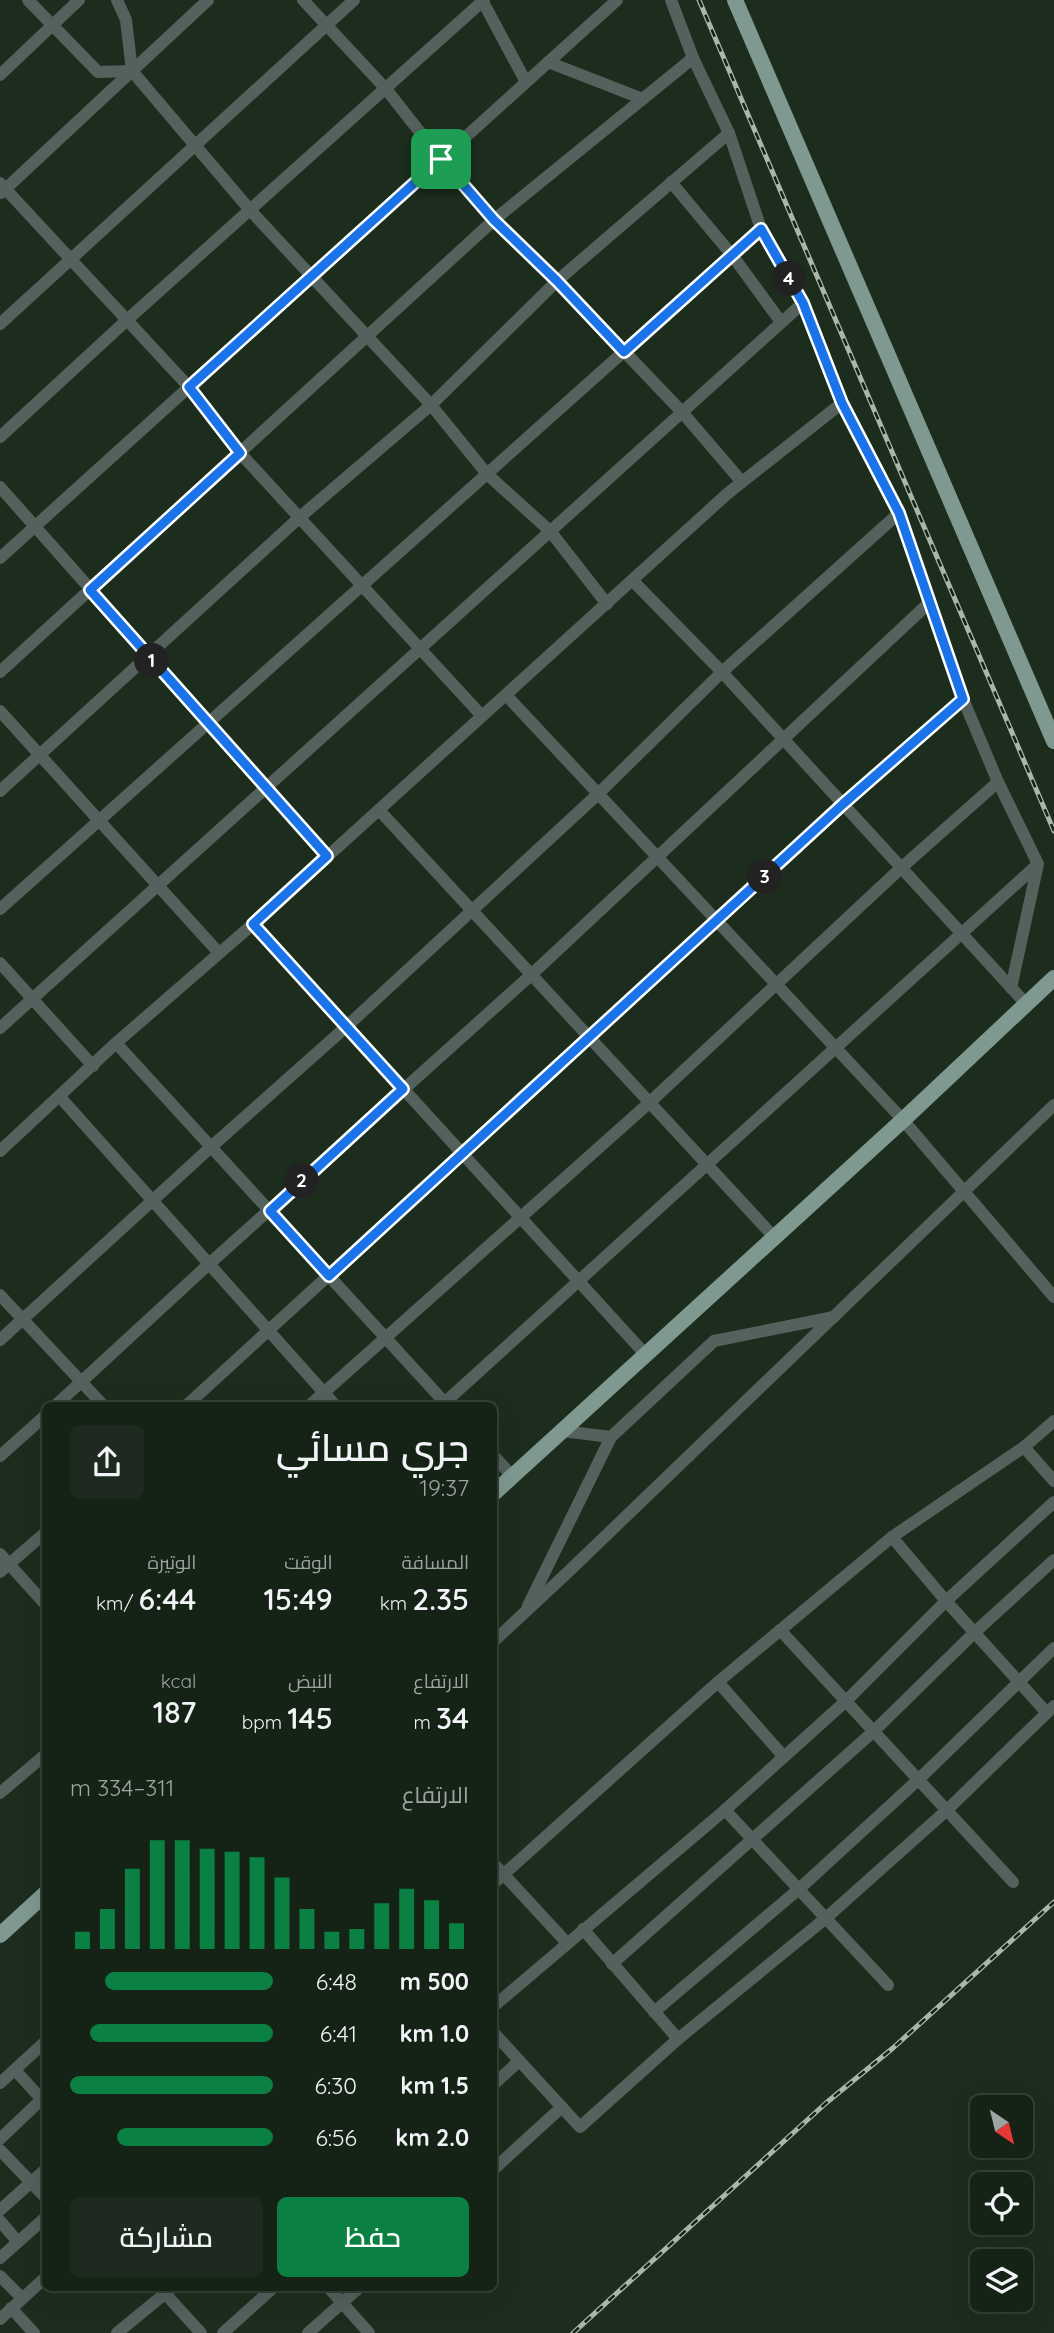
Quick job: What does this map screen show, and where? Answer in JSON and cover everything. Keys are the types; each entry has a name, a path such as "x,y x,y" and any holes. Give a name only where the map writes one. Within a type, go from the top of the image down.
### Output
{"main road":[{"path":"735,0 1054,741"},
{"path":"497,1490 1054,978"},
{"path":"0,1935 42,1902"}],"street":[{"path":"28,0 98,72 132,71"},
{"path":"0,75 79,0"},
{"path":"117,0 126,20 132,71 197,144 250,210 430,405 488,474 550,531 607,604"},
{"path":"208,0 2,188 72,258 189,387 240,453 482,716"},
{"path":"303,0 386,89 494,220 557,281 682,412 742,482"},
{"path":"0,324 354,0"},
{"path":"0,558 617,0"},
{"path":"671,0 694,58 729,133 761,229 803,303 842,403 899,513 963,699 998,782 1038,864 1011,988"},
{"path":"0,437 483,1 526,82"},
{"path":"0,672 494,220 694,58"},
{"path":"548,62 643,99"},
{"path":"0,791 300,517 430,405 557,281 729,133"},
{"path":"671,182 732,255 781,323"},
{"path":"0,909 761,229"},
{"path":"0,1028 803,303"},
{"path":"0,1151 116,1043 253,924 742,482 842,403"},
{"path":"0,487 327,856"},
{"path":"0,1340 346,1027 598,794 722,672 899,513"},
{"path":"633,581 722,672 1027,1005"},
{"path":"59,1402 531,975 930,602"},
{"path":"506,695 903,1119 1054,1297"},
{"path":"190,1402 843,804 963,699"},
{"path":"0,711 219,953"},
{"path":"314,1402 521,1218 998,782"},
{"path":"379,810 774,1237"},
{"path":"447,1402 1038,864"},
{"path":"253,924 646,1354"},
{"path":"0,963 93,1066"},
{"path":"116,1043 443,1402"},
{"path":"60,1097 332,1402"},
{"path":"497,1638 1054,1105"},
{"path":"0,1295 100,1402"},
{"path":"525,1612 611,1437 714,1341 835,1317"},
{"path":"0,1456 42,1419"},
{"path":"567,1943 498,1879 718,1682 892,1536 1024,1447 1054,1421"},
{"path":"562,1431 611,1437"},
{"path":"1024,1447 1054,1481"},
{"path":"497,1459 512,1476"},
{"path":"497,2003 784,1757 846,1701 946,1601 1054,1502"},
{"path":"42,1535 3,1563 42,1601"},
{"path":"497,2036 580,2127 678,2039 826,1918 947,1810 1050,1709 1017,1682 892,1536"},
{"path":"612,1964 874,1731 974,1633 1054,1560"},
{"path":"780,1630 1013,1882"},
{"path":"654,2012 799,1889 919,1779 1054,1647"},
{"path":"718,1682 784,1757"},
{"path":"0,1793 42,1757"},
{"path":"725,1810 888,1984"},
{"path":"583,1929 678,2039"},
{"path":"0,2083 42,2047"},
{"path":"497,2081 519,2061"},
{"path":"15,2070 42,2099"},
{"path":"0,2139 42,2103"},
{"path":"497,2166 562,2108"},
{"path":"0,2150 42,2194"},
{"path":"0,2210 42,2172"},
{"path":"0,2221 18,2242"},
{"path":"0,2258 42,2221"},
{"path":"0,2276 22,2298"},
{"path":"0,2319 42,2280"},
{"path":"117,2333 164,2291"},
{"path":"168,2291 201,2333"},
{"path":"223,2333 270,2291"},
{"path":"332,2291 369,2333"},
{"path":"308,2333 356,2291"},
{"path":"12,2308 34,2333"}],"railway":[{"path":"699,0 1054,831"},
{"path":"573,2333 826,2103 893,2048 1054,1902"}],"route":[{"path":"441,159 494,220 624,352 761,229 803,303 842,403 899,513 963,699 843,804 329,1276 270,1211 403,1089 253,924 327,856 90,590 240,453 189,387 441,159"}]}
